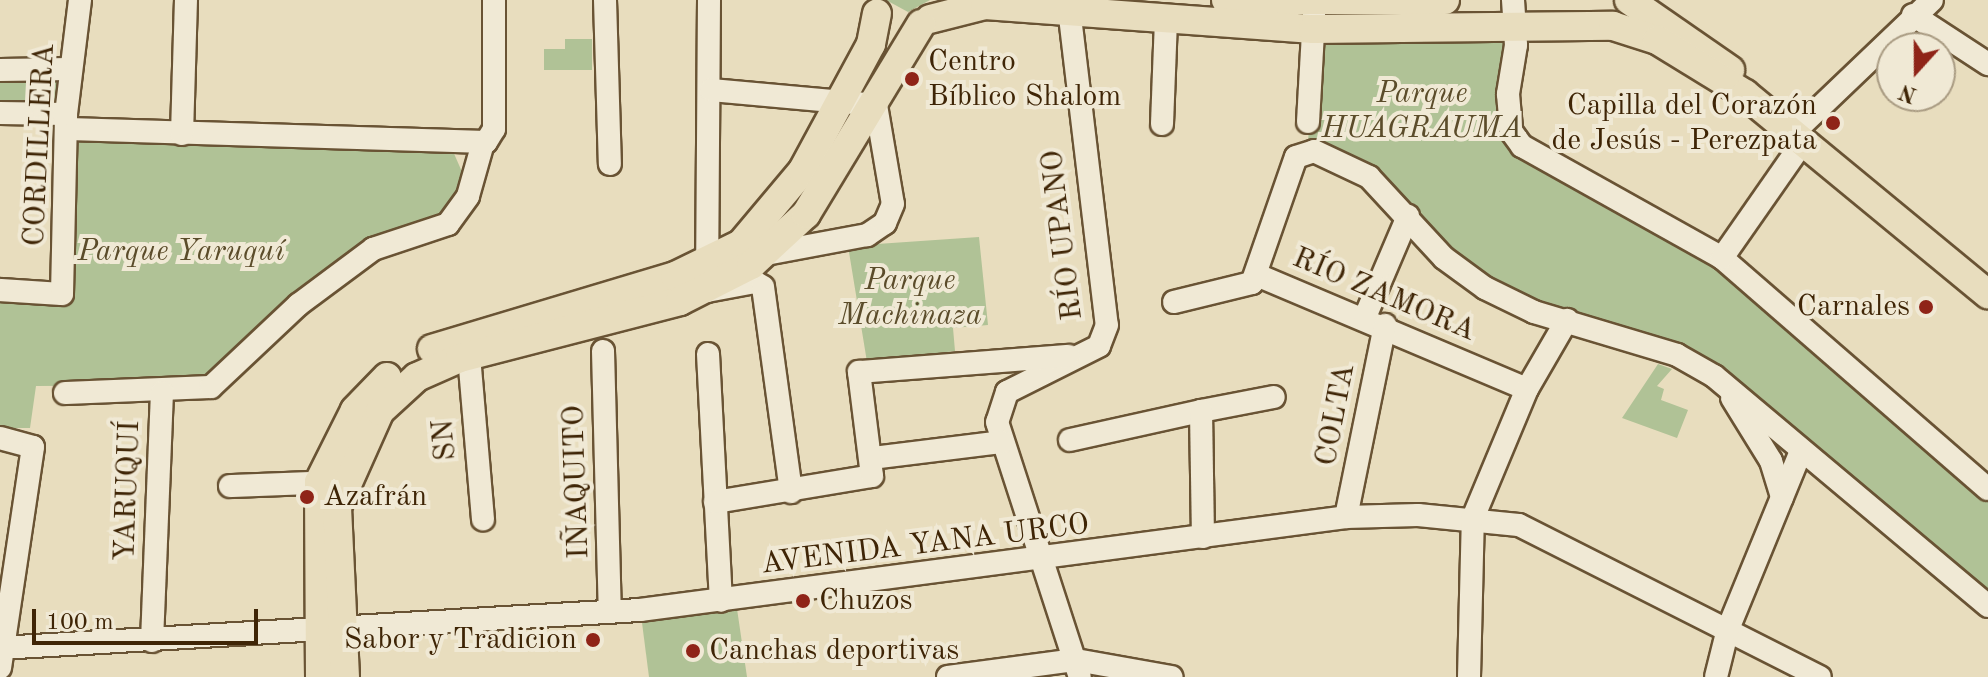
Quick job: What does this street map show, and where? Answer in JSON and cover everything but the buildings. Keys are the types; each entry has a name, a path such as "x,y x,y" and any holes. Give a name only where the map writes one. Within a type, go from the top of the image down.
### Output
{"main road":[{"path":"1226,0 1314,16 1445,0"},
{"path":"1629,0 1686,34 1736,75 1745,94"},
{"path":"869,4 895,24 985,5 1068,6 1166,21 1514,12 1635,31 1745,94 1988,294"},
{"path":"320,677 331,633 332,482 355,410 418,356 711,263 786,198 874,37 869,4"},
{"path":"332,482 371,423 394,396 469,356 707,291 765,254 806,214 871,101 932,14"},
{"path":"331,633 345,677"}],"street":[{"name":"CORDILLERA","path":"0,290 62,294 70,69 80,0"},
{"path":"182,134 186,0"},
{"path":"65,393 162,392 211,387 298,305 373,249 448,224 468,196 483,143 494,129 494,0"},
{"path":"605,0 610,164"},
{"path":"709,0 711,263 707,291 763,287 791,492"},
{"path":"1722,258 1798,138 1913,15 1932,0"},
{"name":"RÍO UPANO","path":"1068,6 1107,313 1099,346 1007,392 997,422 1078,669"},
{"path":"1514,12 1508,94 1511,131 1522,146 1722,258 1988,489"},
{"path":"1913,15 1988,64"},
{"path":"1308,122 1314,16"},
{"path":"1162,124 1166,21"},
{"path":"0,70 70,69"},
{"path":"711,90 871,101 893,204 885,223 867,235 765,254"},
{"path":"0,113 182,134 483,143"},
{"path":"1257,275 1296,157 1314,151 1369,177 1485,288 1567,320 1677,355 1723,383 1988,606"},
{"name":"COLTA","path":"1346,517 1375,321 1408,216"},
{"name":"RÍO ZAMORA","path":"1174,302 1244,289 1257,275 1375,321 1527,389"},
{"path":"1469,677 1473,518 1527,389 1567,320"},
{"name":"IÑAQUITO","path":"603,351 610,612"},
{"path":"708,354 721,601"},
{"path":"715,502 867,479 872,458 859,372 1021,354 1074,356"},
{"name":"SN","path":"469,356 483,519"},
{"path":"1723,383 1771,461 1782,497"},
{"name":"YARUQUÍ","path":"152,641 162,392"},
{"path":"1070,440 1274,397"},
{"path":"1201,411 1203,537"},
{"path":"0,438 33,447 10,542 2,654"},
{"path":"872,458 1002,442"},
{"path":"1716,677 1728,629 1801,451"},
{"path":"230,486 332,482"},
{"name":"AVENIDA YANA URCO","path":"2,654 152,641 331,633 610,612 1045,561 1346,517 1473,518 1519,525 1583,551 1820,677"},
{"path":"948,677 1078,669 1171,677"}],"green space":[{"path":"886,0 930,0 908,12"},
{"name":"Parque HUAGRAUMA","path":"1506,34 1506,133 1719,261 1988,496 1988,603 1715,374 1486,286 1412,217 1308,143 1315,35"},
{"path":"565,39 592,39 592,70 544,70 544,49 565,49"},
{"path":"0,75 60,76 59,107 0,106"},
{"name":"Parque Yaruquí","path":"71,133 452,149 466,181 445,219 410,233 200,385 36,386 30,428 0,428 0,301 64,296"},
{"name":"Parque Machinaza","path":"979,237 988,325 953,328 955,351 867,362 848,246"},
{"path":"1658,364 1672,369 1657,386 1664,389 1661,400 1688,410 1677,438 1622,418"},
{"path":"736,602 747,677 649,677 641,615"}],"place":[{"name":"Centro Bíblico Shalom","path":"912,79"},
{"name":"Capilla del Corazón de Jesús - Perezpata","path":"1833,123"},
{"name":"Carnales","path":"1926,307"},
{"name":"Azafrán","path":"307,497"},
{"name":"Chuzos","path":"803,601"},
{"name":"Sabor y Tradicion","path":"593,640"},
{"name":"Canchas deportivas","path":"693,651"}]}
